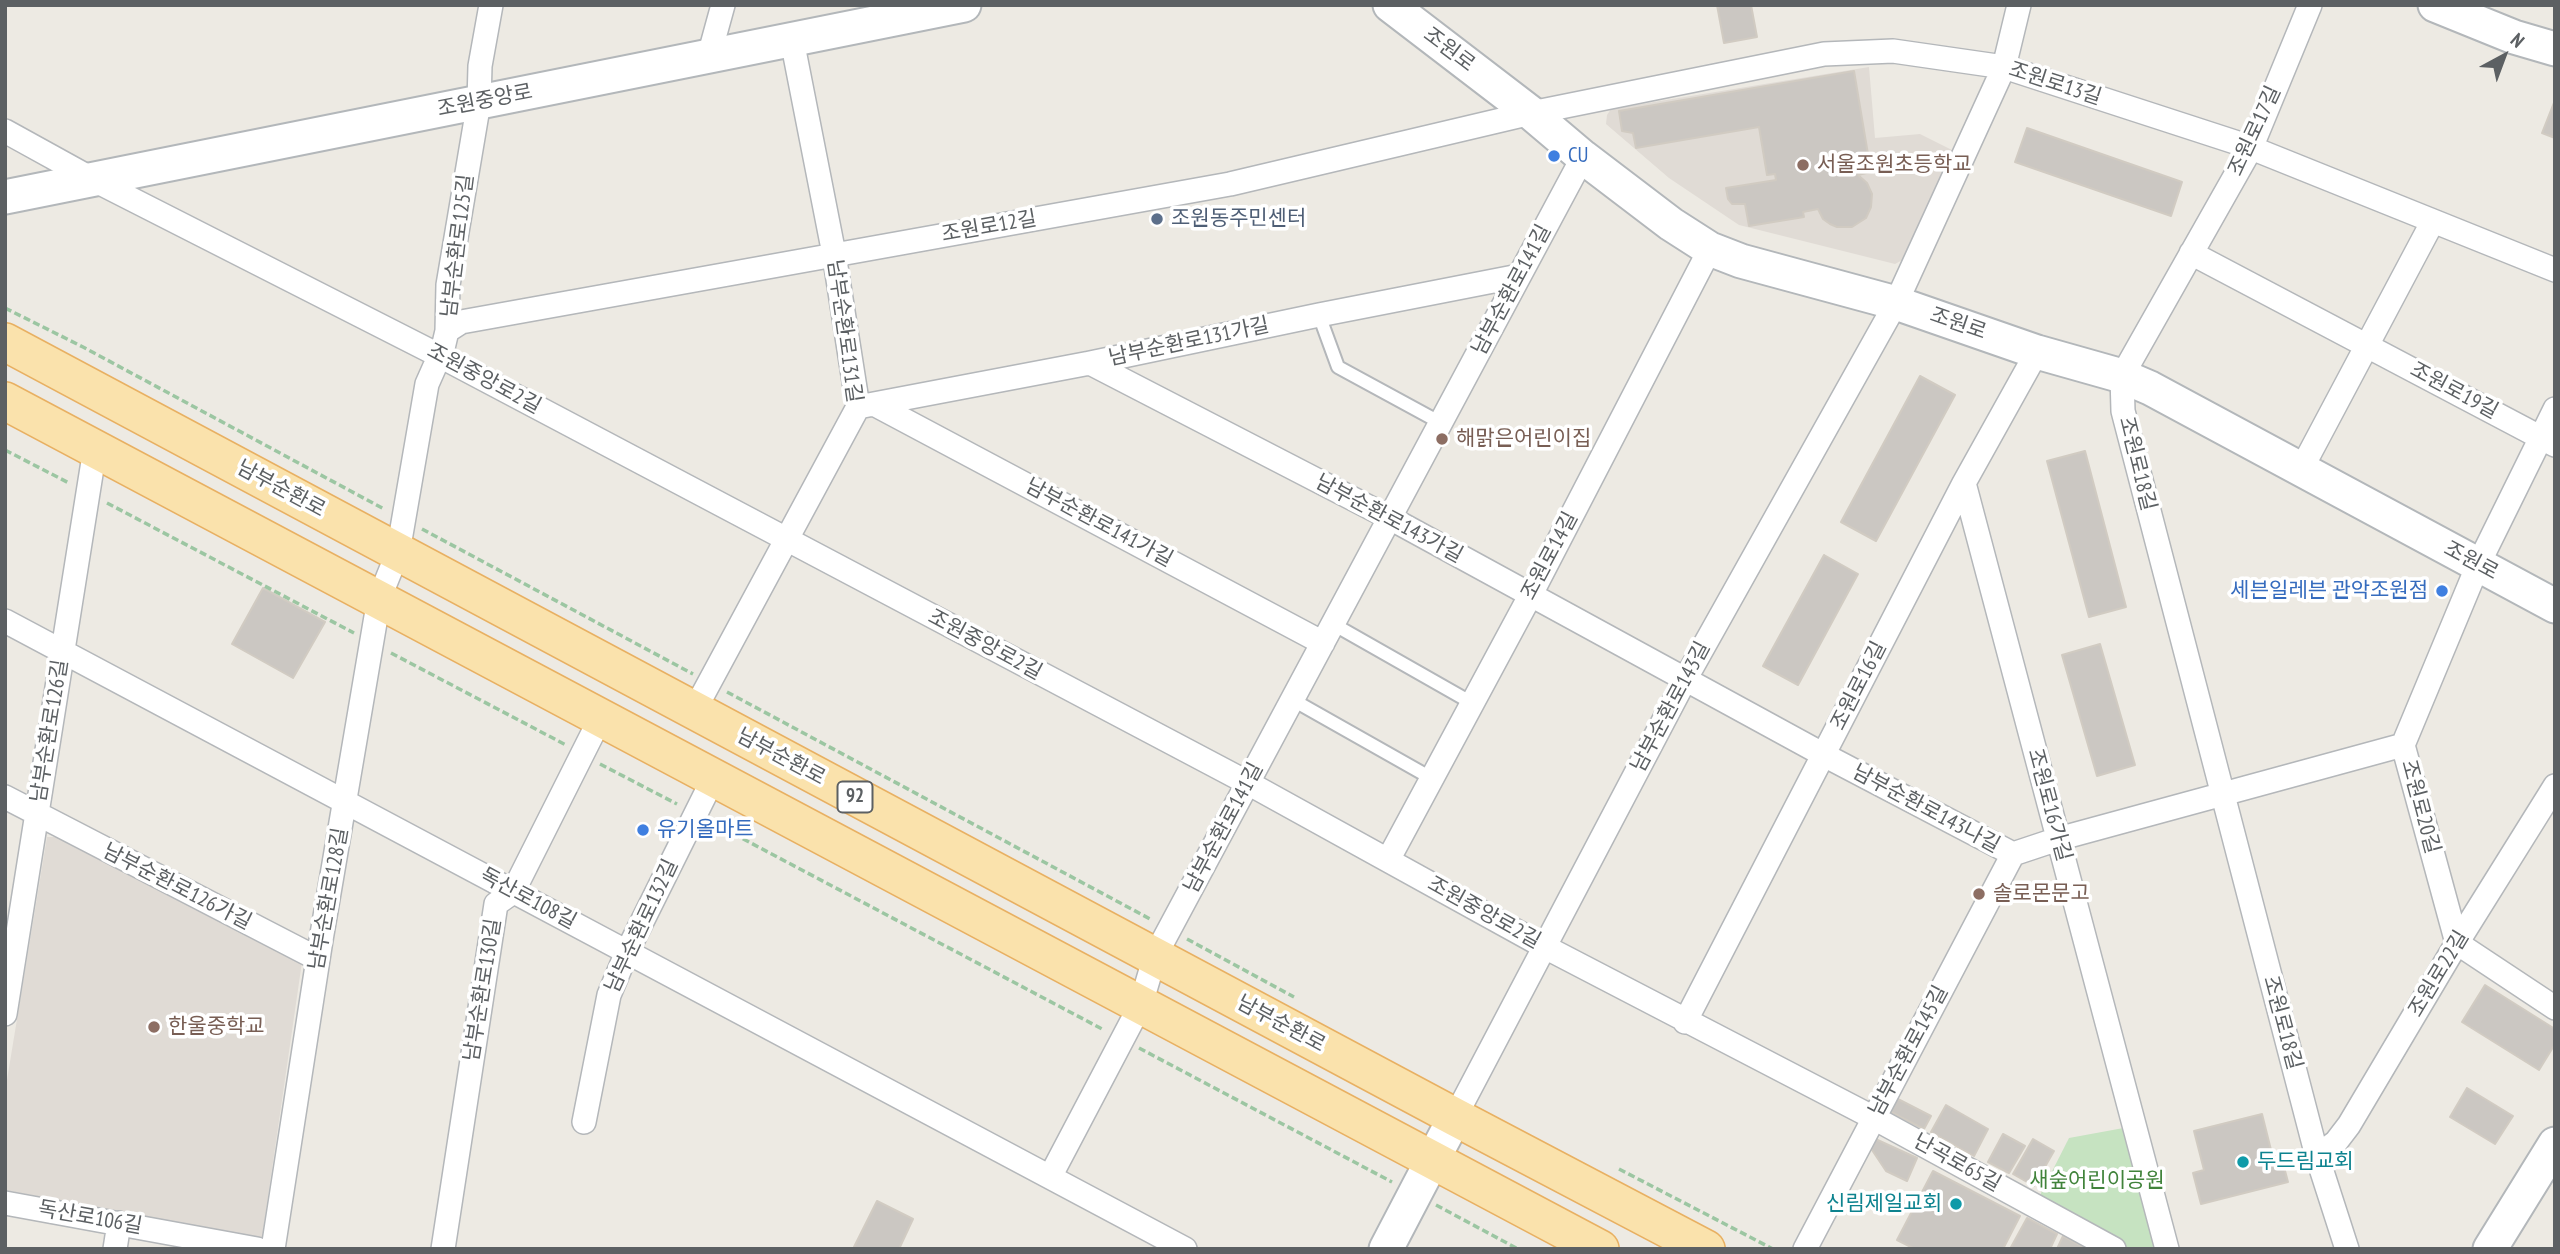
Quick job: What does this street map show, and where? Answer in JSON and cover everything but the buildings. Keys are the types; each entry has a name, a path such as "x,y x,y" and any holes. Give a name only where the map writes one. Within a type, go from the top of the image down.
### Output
{"main road":[{"name":"남부순환로","path":"5,342 401,536 1163,943 1455,1117 1706,1249"},
{"name":"92","path":"5,401 1600,1249"}],"street":[{"name":"남부순환로125길","path":"401,536 427,384 447,331 448,285 479,102 480,65 491,5"},
{"path":"709,56 723,5"},
{"name":"조원중앙로","path":"5,197 964,5"},
{"name":"조원로","path":"1391,5 1531,113 1583,157 1671,224 1710,249 1741,261 1896,303 2037,352 2122,376 2150,388 2555,606"},
{"name":"남부순환로143길","path":"1455,1117 1686,678 1896,303 2004,67 2019,5"},
{"name":"조원로17길","path":"2122,376 2251,148 2310,5"},
{"path":"2435,5 2514,37 2555,48"},
{"name":"남부순환로131길","path":"702,697 786,541 866,405 792,40"},
{"name":"조원로13길","path":"1531,113 1824,54 1893,51 2004,67 2251,148 2555,270"},
{"name":"조원로12길","path":"447,331 461,322 1230,184 1531,113"},
{"name":"조원중앙로2길","path":"5,131 92,180 440,355 786,541 1248,783 1545,947 1874,1118"},
{"name":"남부순환로141길","path":"1050,1177 1141,1004 1163,943 1583,157"},
{"path":"2305,472 2304,464 2433,221"},
{"name":"조원로14길","path":"1388,860 1530,596 1710,249"},
{"path":"2191,253 2368,345"},
{"name":"남부순환로131가길","path":"866,405 1090,363 1519,276"},
{"name":"조원로19길","path":"2368,345 2548,441"},
{"name":"조원로16길","path":"1685,1021 1964,483 2037,352"},
{"name":"남부순환로143가길","path":"1090,363 1390,518 1686,678"},
{"name":"조원로18길","path":"2122,376 2123,411 2317,1156 2347,1249"},
{"name":"남부순환로141가길","path":"866,405 1328,633"},
{"name":"조원로20길","path":"2457,943 2403,746 2478,565 2548,441 2555,409"},
{"name":"남부순환로126길","path":"5,1014 95,449"},
{"name":"조원로16가길","path":"1964,483 2167,1249"},
{"name":"남부순환로128길","path":"273,1249 318,959 379,599 401,536"},
{"name":"독산로108길","path":"5,621 1185,1249"},
{"name":"남부순환로143나길","path":"1686,678 1824,755 2012,854 2222,795"},
{"name":"남부순환로130길","path":"443,1249 496,904 513,892 601,717"},
{"path":"2222,795 2403,746"},
{"name":"남부순환로132길","path":"584,1122 609,995 627,952 714,777"},
{"name":"조원로22길","path":"2317,1156 2336,1142 2349,1125 2457,943 2555,786"},
{"name":"남부순환로126가길","path":"5,797 318,959"},
{"name":"남부순환로145길","path":"1805,1249 2012,854"},
{"path":"2457,943 2555,1008"},
{"path":"1386,1249 1455,1117"},
{"name":"난곡로65길","path":"1874,1118 2114,1249"},
{"path":"2490,1249 2555,1144"},
{"path":"2516,1249 2555,1186"},
{"name":"독산로106길","path":"5,1203 257,1249"},
{"path":"115,1249 119,1223"}],"lane":[{"path":"1319,315 1338,367 1441,423"},
{"path":"1328,633 1472,703"},
{"path":"1293,700 1432,778"}],"path":[{"path":"5,308 83,347 401,536 702,697 1163,943 1301,1001"},
{"path":"5,450 247,575 356,635"},
{"path":"391,653 1518,1249"},
{"path":"1614,1167 1773,1249"}],"shaded area":[{"name":"서울조원초등학교","path":"1869,67 1875,138 1920,134 1958,153 1906,258 1895,264 1739,225 1669,178 1606,124 1611,109"},
{"name":"한울중학교","path":"47,837 61,837 302,962 262,1238 5,1190 5,1092"}],"green space":[{"name":"새숲어린이공원","path":"2129,1127 2162,1249 2126,1249 2038,1199 2069,1138"}],"place":[{"name":"CU","path":"1554,156"},
{"name":"서울조원초등학교","path":"1803,165"},
{"name":"조원동주민센터","path":"1157,219"},
{"name":"해맑은어린이집","path":"1442,439"},
{"name":"세븐일레븐 관악조원점","path":"2442,591"},
{"name":"유기올마트","path":"643,830"},
{"name":"솔로몬문고","path":"1979,894"},
{"name":"한울중학교","path":"154,1027"},
{"name":"두드림교회","path":"2243,1162"},
{"name":"신림제일교회","path":"1956,1204"}]}
